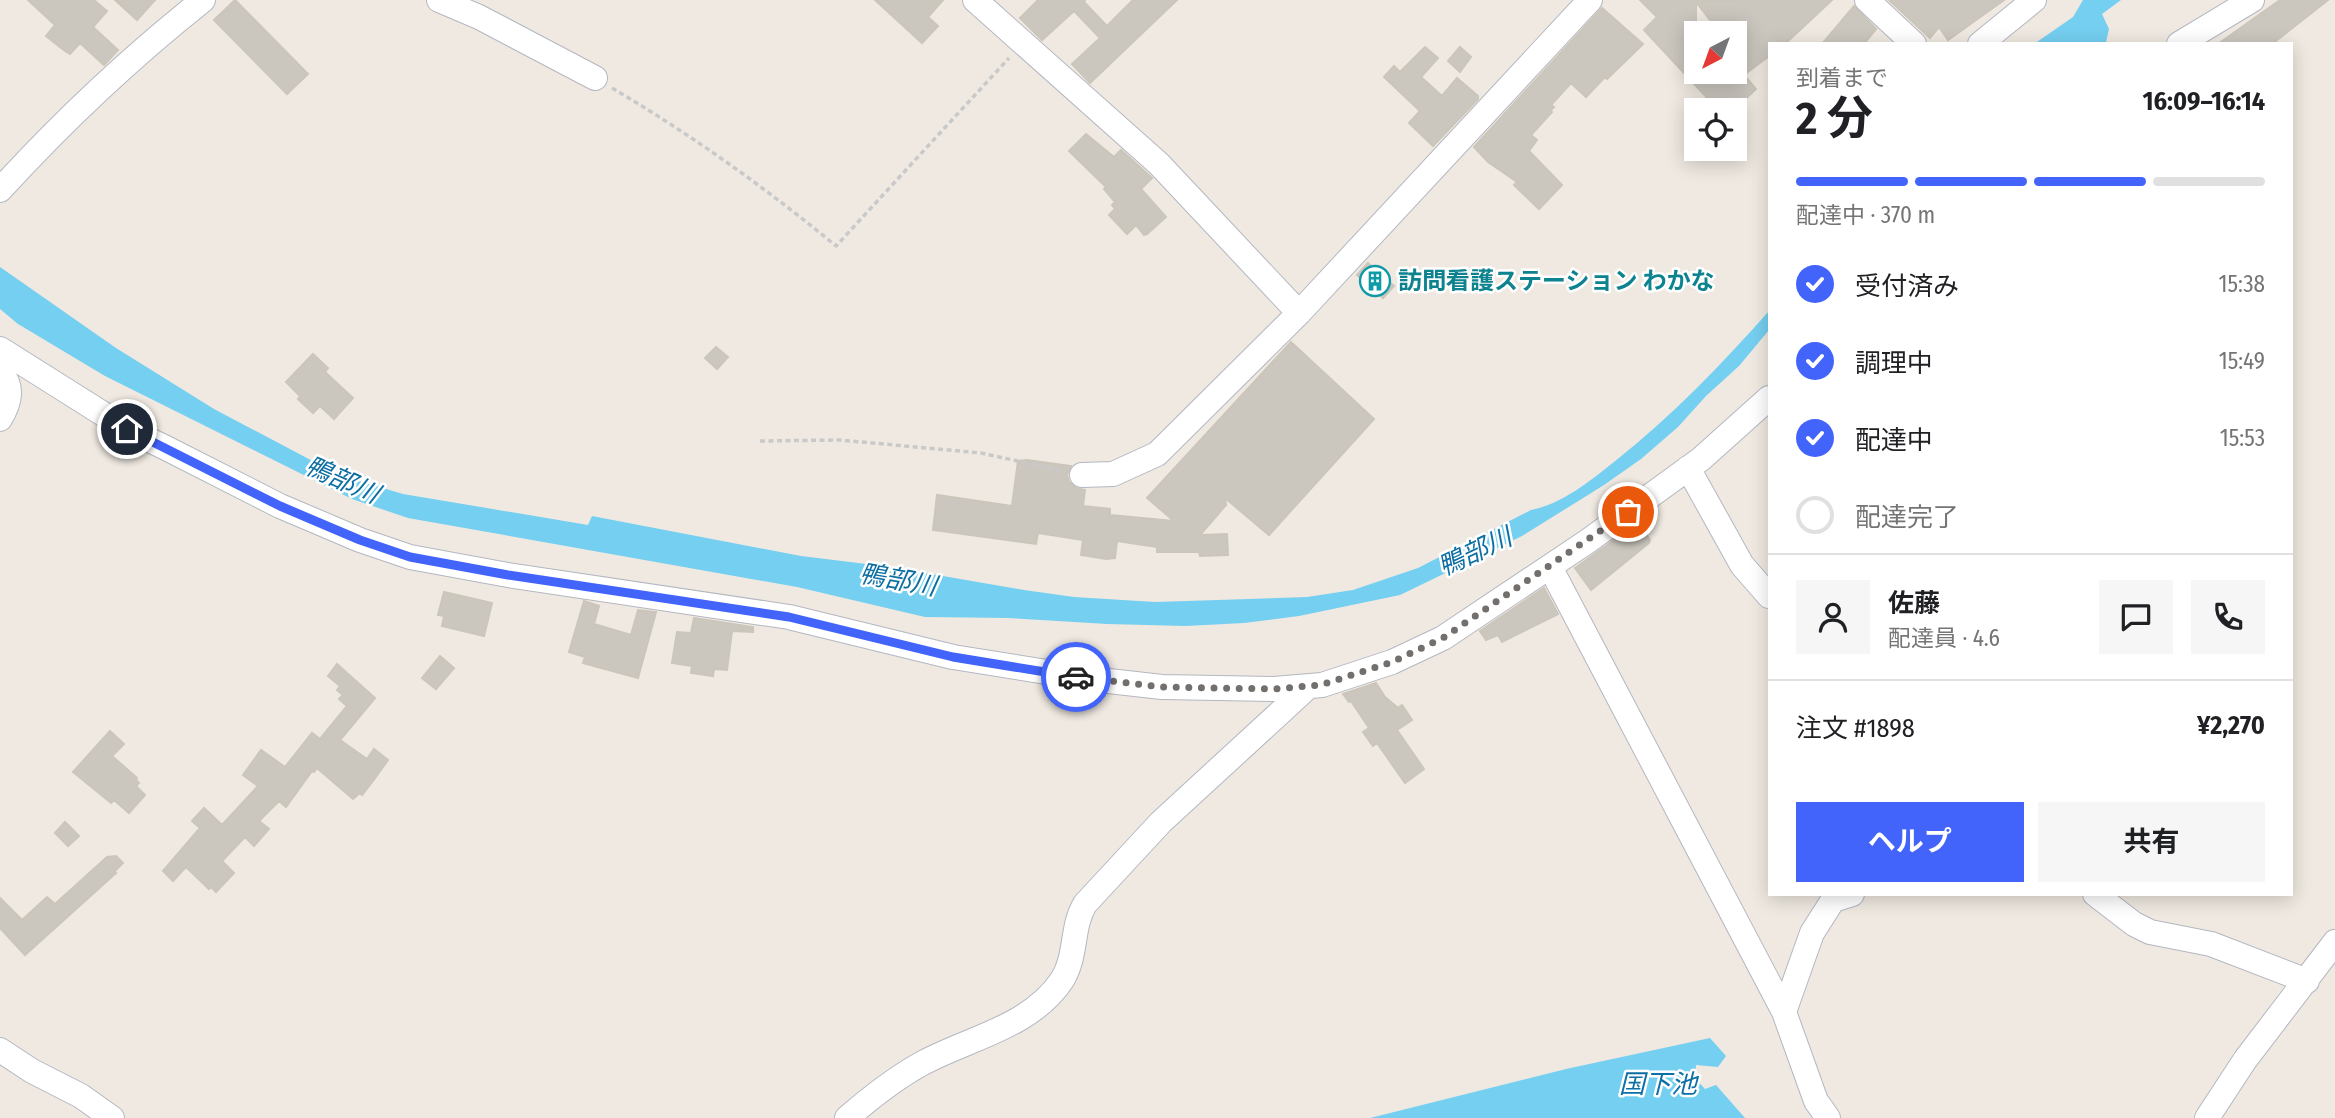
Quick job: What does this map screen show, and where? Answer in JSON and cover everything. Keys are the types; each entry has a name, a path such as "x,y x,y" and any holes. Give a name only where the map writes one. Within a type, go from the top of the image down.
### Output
{"street":[{"path":"0,190 104,83 203,0"},
{"path":"439,0 595,78"},
{"path":"975,0 1159,164 1299,313"},
{"path":"1082,475 1113,474 1157,454 1299,313 1590,0"},
{"path":"1867,0 1912,42"},
{"path":"1982,42 2034,0"},
{"path":"2182,42 2252,0"},
{"path":"0,349 127,429 166,449 280,506 360,540 410,557 508,575 789,617 953,657 1091,679 1162,687 1274,689 1321,685 1392,662 1443,638 1550,567 1688,468 1768,399"},
{"path":"0,371 8,380 9,397 0,419"},
{"path":"1688,468 1742,565 1768,596"},
{"path":"1550,567 1784,1012 1816,1101 1828,1118"},
{"path":"847,1118 884,1087 922,1064 1034,1010 1062,981 1069,966 1077,917 1085,904 1161,822 1309,686"},
{"path":"1784,1012 1812,933 1833,900 1846,896"},
{"path":"2098,896 2134,924 2150,932 2211,944 2307,981"},
{"path":"2207,1118 2245,1059 2335,942"},
{"path":"0,1050 32,1071 81,1096 112,1118"}],"path":[{"path":"595,78 669,122 836,246 1023,43"},
{"path":"760,441 840,440 981,453 1082,475"}],"water":[{"path":"2083,0 2121,0 2102,14 2109,29 2106,42 2037,42 2073,17"},
{"name":"鴨部川","path":"0,267 116,348 214,409 339,475 403,494 588,525 592,516 801,556 891,567 1024,590 1074,597 1155,602 1307,597 1353,590 1418,568 1531,510 1554,503 1585,484 1675,409 1768,312 1768,331 1739,366 1706,396 1678,427 1641,459 1522,536 1400,595 1299,616 1244,623 1186,626 925,617 797,587 408,518 352,499 105,376 18,324 0,309"},
{"name":"国下池","path":"1710,1038 1726,1056 1718,1067 1696,1065 1695,1078 1705,1089 1716,1085 1745,1118 1370,1118 1566,1069"}],"building":[{"path":"28,0 94,0 107,11 93,27 118,50 104,65 80,43 70,54 46,36 55,25"},
{"path":"115,0 155,0 137,20"},
{"path":"235,0 308,74 287,94 214,20"},
{"path":"875,0 943,0 928,17 938,26 922,43"},
{"path":"1038,0 1085,0 1107,26 1133,0 1177,0 1090,83 1072,64 1100,38 1074,11 1042,40 1020,18"},
{"path":"1640,0 1832,0 1787,42 1768,42 1768,57 1747,73 1747,21 1711,21 1696,2 1696,21 1684,21 1684,73 1644,30 1657,17"},
{"path":"1889,0 2004,0 1948,40 1939,27 1930,38"},
{"path":"2280,0 2328,0 2275,42 2221,42"},
{"path":"1854,6 1876,29 1866,42 1824,42"},
{"path":"1602,8 1643,44 1586,97 1571,83 1551,105 1554,107 1550,111 1552,112 1531,135 1537,140 1529,151 1562,185 1539,209 1514,185 1517,182 1488,162 1474,147"},
{"path":"1425,47 1438,58 1421,77 1442,96 1457,78 1478,96 1433,146 1409,123 1420,111 1384,77 1394,66 1400,72"},
{"path":"1460,47 1471,57 1460,72 1448,61"},
{"path":"1747,78 1756,89 1747,98 1707,98 1694,84 1747,84"},
{"path":"1086,134 1114,157 1121,150 1152,178 1141,189 1166,217 1147,234 1144,235 1136,225 1127,234 1109,215 1115,209 1112,205 1115,202 1104,189 1106,187 1069,151"},
{"name":"訪問看護ステーション わかな","path":"1368,263 1394,286 1383,298 1357,275"},
{"path":"1291,342 1374,419 1269,535 1225,498 1226,505 1200,535 1227,534 1228,555 1200,556 1199,552 1157,552 1157,547 1117,541 1115,558 1106,559 1081,555 1083,540 1038,533 1036,544 933,530 937,495 1012,506 1018,461 1027,460 1071,466 1067,475 1069,482 1076,488 1085,490 1083,506 1110,509 1110,515 1174,521 1147,498"},
{"path":"716,347 728,357 717,369 705,358"},
{"path":"313,354 328,368 325,372 353,398 334,419 320,406 313,413 298,399 300,396 286,382"},
{"path":"1638,523 1650,540 1649,543 1591,590 1575,568"},
{"path":"1544,588 1558,614 1502,642 1498,635 1486,640 1480,631"},
{"path":"444,592 492,603 484,636 442,626 444,616 438,615"},
{"path":"584,601 599,606 594,624 631,635 638,610 656,612 638,678 583,663 585,657 569,652"},
{"path":"694,618 753,627 753,632 732,631 727,670 714,669 713,676 691,673 692,666 672,663 677,632 691,633"},
{"path":"440,656 454,668 436,689 422,678"},
{"path":"337,664 375,698 340,740 367,759 374,749 388,760 373,781 362,795 360,793 353,799 317,768 286,807 279,801 259,821 269,829 254,846 245,837 222,861 234,873 216,892 211,887 209,889 186,867 173,881 163,871 200,828 192,821 204,808 222,825 258,786 243,775 261,750 285,767 312,733 320,739 347,706 339,699 343,695 337,690 340,686 328,676"},
{"path":"1376,683 1385,697 1398,708 1402,705 1412,720 1397,730 1424,769 1405,783 1377,743 1373,746 1363,732 1369,728 1351,701 1343,694"},
{"path":"110,731 124,744 112,756 137,778 139,783 136,786 145,795 129,813 114,800 111,803 73,772"},
{"path":"65,822 79,836 68,846 55,833"},
{"path":"116,856 123,863 114,872 116,873 25,955 0,928 0,898 22,920 47,897 55,904 107,857"}],"way so far":[{"path":"1076,677 1162,687 1274,689 1321,685 1392,662 1443,638 1628,512"}],"place":[{"name":"訪問看護ステーション わかな","path":"1375,281"}],"route":[{"path":"127,429 280,506 360,540 410,557 508,575 789,617 953,657 1076,677"}]}
